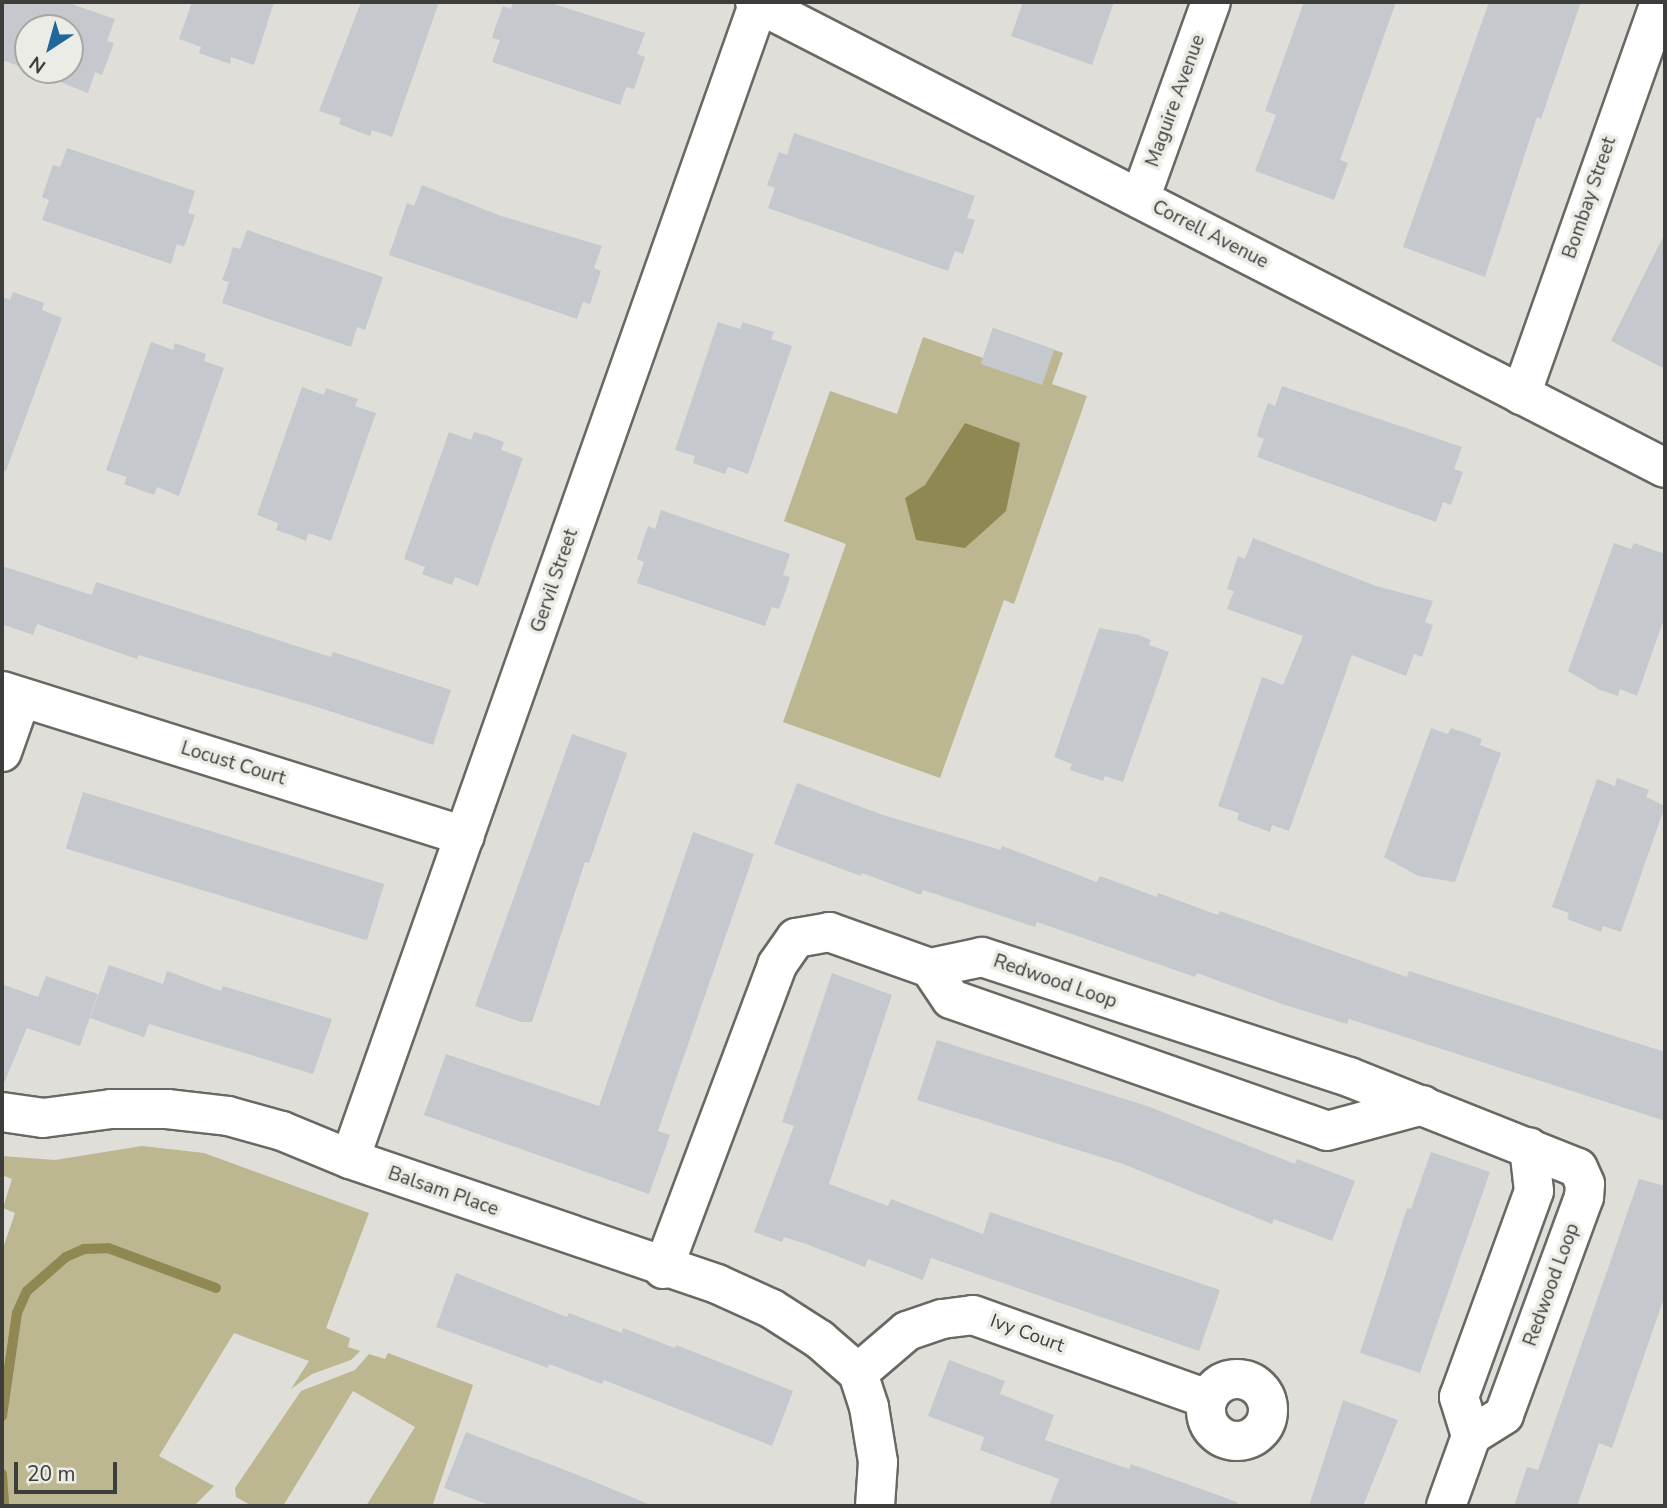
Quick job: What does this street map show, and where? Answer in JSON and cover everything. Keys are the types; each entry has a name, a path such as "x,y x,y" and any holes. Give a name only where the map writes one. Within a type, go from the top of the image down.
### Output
{"street":[{"name":"Correll Avenue","path":"757,2 1665,468"},
{"name":"Gervil Street","path":"350,1159 757,2"},
{"name":"Maguire Avenue","path":"1140,199 1211,2"},
{"name":"Bombay Street","path":"1521,395 1661,6"},
{"name":"Locust Court","path":"11,695 465,836"},
{"path":"2,752 11,695"},
{"path":"663,1269 778,965 791,944 810,933 828,932 930,968 951,999 1327,1131 1423,1105"},
{"name":"Redwood Loop","path":"930,968 982,957 1349,1077 1578,1168 1585,1184 1584,1197 1504,1415 1471,1436"},
{"name":"Balsam Place","path":"2,1112 43,1118 111,1109 167,1109 228,1116 282,1131 350,1159 663,1269 717,1284 772,1309 819,1339 858,1373"},
{"path":"1446,1506 1471,1436 1459,1397 1534,1191 1530,1147"},
{"name":"Ivy Court","path":"858,1373 907,1331 942,1319 974,1315 1207,1399"},
{"path":"858,1373 878,1462 875,1506"}],"shaded area":[{"path":"993,328 1063,353 1052,384 1087,396 1014,604 1004,600 940,778 783,722 846,544 784,521 830,391 897,414 923,337 983,358"},
{"path":"965,423 1020,443 1006,511 965,548 916,540 905,498 925,485"},
{"path":"142,1146 204,1153 369,1213 326,1328 350,1338 348,1347 360,1351 351,1360 312,1374 291,1389 309,1361 234,1333 159,1456 214,1486 194,1506 2,1506 2,1251 15,1213 3,1208 12,1179 2,1175 2,1156 55,1160"},
{"path":"388,1353 473,1385 433,1504 366,1506 415,1427 353,1391 283,1506 252,1506 236,1497 235,1488 301,1391 355,1370 369,1354 385,1359"}],"building":[{"path":"2,2 66,2 115,19 107,41 114,43 102,75 95,72 88,93 65,84 84,84 84,14 14,14 14,64 2,60"},
{"path":"192,2 274,2 254,65 231,57 230,64 199,53 201,47 179,39"},
{"path":"361,2 439,2 392,137 372,130 370,136 339,124 341,118 319,111"},
{"path":"513,2 547,2 645,33 637,54 645,57 634,89 626,87 620,105 492,62 500,40 492,38 497,22 503,6 511,9"},
{"path":"1023,2 1114,2 1092,65 1011,36"},
{"path":"1304,2 1396,2 1340,160 1348,163 1334,200 1255,171 1276,115 1265,111"},
{"path":"1489,2 1581,2 1541,119 1537,117 1485,277 1403,247"},
{"path":"794,133 975,196 967,218 975,220 963,254 955,251 948,271 768,208 775,188 767,185 779,152 787,155"},
{"path":"67,148 195,191 188,213 195,215 184,247 177,244 171,264 42,220 49,200 42,197 53,165 60,167"},
{"path":"422,185 501,216 602,246 594,268 601,271 590,304 583,302 577,319 389,255 407,203 414,206"},
{"path":"247,230 383,277 365,330 357,327 351,347 222,303 229,282 222,280 233,247 240,249"},
{"path":"1665,233 1665,369 1611,341"},
{"path":"13,292 44,303 42,310 62,318 6,471 2,470 2,297 10,300"},
{"path":"718,322 740,329 743,322 774,332 771,339 792,346 748,474 728,467 725,474 693,463 695,456 675,450"},
{"path":"993,328 1054,349 1042,385 981,364"},
{"path":"151,342 173,350 175,343 206,354 204,361 224,368 179,496 157,487 154,495 124,484 127,477 106,470"},
{"path":"1282,386 1462,447 1454,469 1463,472 1451,505 1443,502 1436,522 1257,457 1264,439 1257,436 1262,419 1268,403 1275,406"},
{"path":"302,387 324,395 326,388 358,399 355,406 376,413 331,541 308,533 306,541 276,530 278,523 257,515"},
{"path":"449,432 471,440 474,432 488,436 504,442 501,450 523,458 478,586 455,577 452,585 438,580 422,574 425,567 404,559"},
{"path":"661,510 790,554 783,575 790,577 785,593 779,609 772,607 765,626 637,583 644,562 637,559 648,526 655,529"},
{"path":"1253,538 1376,586 1433,601 1425,622 1433,625 1422,657 1414,654 1406,676 1352,655 1289,831 1272,825 1270,832 1237,820 1239,813 1218,806 1262,677 1283,685 1303,636 1227,609 1234,591 1227,589 1238,556 1245,559"},
{"path":"1614,543 1631,549 1634,543 1665,554 1665,616 1637,696 1620,689 1618,696 1600,690 1568,671"},
{"path":"2,566 92,595 96,582 331,657 333,652 451,690 433,745 314,706 138,655 137,659 37,624 33,635 2,624"},
{"path":"1099,628 1139,635 1151,640 1149,645 1169,652 1123,782 1105,776 1103,781 1070,770 1072,764 1054,757"},
{"path":"1431,728 1448,734 1451,728 1469,734 1482,739 1480,745 1501,753 1455,882 1418,876 1384,857"},
{"path":"572,734 627,753 589,863 585,862 532,1022 521,1022 475,1006"},
{"path":"1617,778 1649,790 1646,797 1665,806 1621,932 1603,926 1601,932 1567,919 1569,913 1552,907 1597,779 1615,786"},
{"path":"797,783 883,815 1001,850 1002,846 1097,882 1100,876 1218,915 1220,911 1407,977 1409,971 1665,1052 1665,1121 1349,1019 1347,1024 1197,973 1195,977 1037,922 1035,927 923,890 921,895 774,844"},
{"path":"83,792 384,884 367,941 66,848"},
{"path":"693,832 754,854 658,1131 670,1135 649,1194 424,1115 446,1054 599,1106"},
{"path":"109,965 163,984 167,971 221,991 223,986 332,1019 313,1074 149,1024 144,1037 90,1018"},
{"path":"832,973 892,995 829,1184 888,1206 891,1199 983,1234 990,1212 1220,1290 1199,1351 931,1258 923,1280 868,1259 865,1267 784,1237 782,1242 754,1232 794,1126 782,1122"},
{"path":"46,976 98,994 80,1046 27,1028 2,1088 2,984 38,997"},
{"path":"937,1040 1150,1107 1295,1164 1297,1159 1355,1181 1332,1241 1274,1219 1272,1224 1123,1164 917,1100"},
{"path":"1431,1152 1490,1172 1420,1373 1360,1353 1407,1208 1411,1209"},
{"path":"1639,1179 1665,1186 1665,1295 1612,1448 1599,1443 1577,1506 1514,1506 1527,1467 1538,1470"},
{"path":"456,1273 567,1317 569,1313 622,1333 623,1328 675,1348 676,1345 793,1391 772,1446 604,1380 602,1384 549,1364 548,1368 436,1327"},
{"path":"949,1360 1005,1381 1000,1394 1054,1415 1045,1440 1129,1469 1131,1464 1237,1502 1237,1506 1049,1506 1059,1479 980,1450 984,1437 928,1416"},
{"path":"1343,1400 1398,1420 1363,1506 1309,1506"},
{"path":"466,1432 653,1506 492,1506 444,1488"}],"waterway":[{"path":"2,1416 17,1313 27,1291 66,1257 84,1249 108,1248 216,1288"},
{"path":"2,1474 4,1506"}]}
